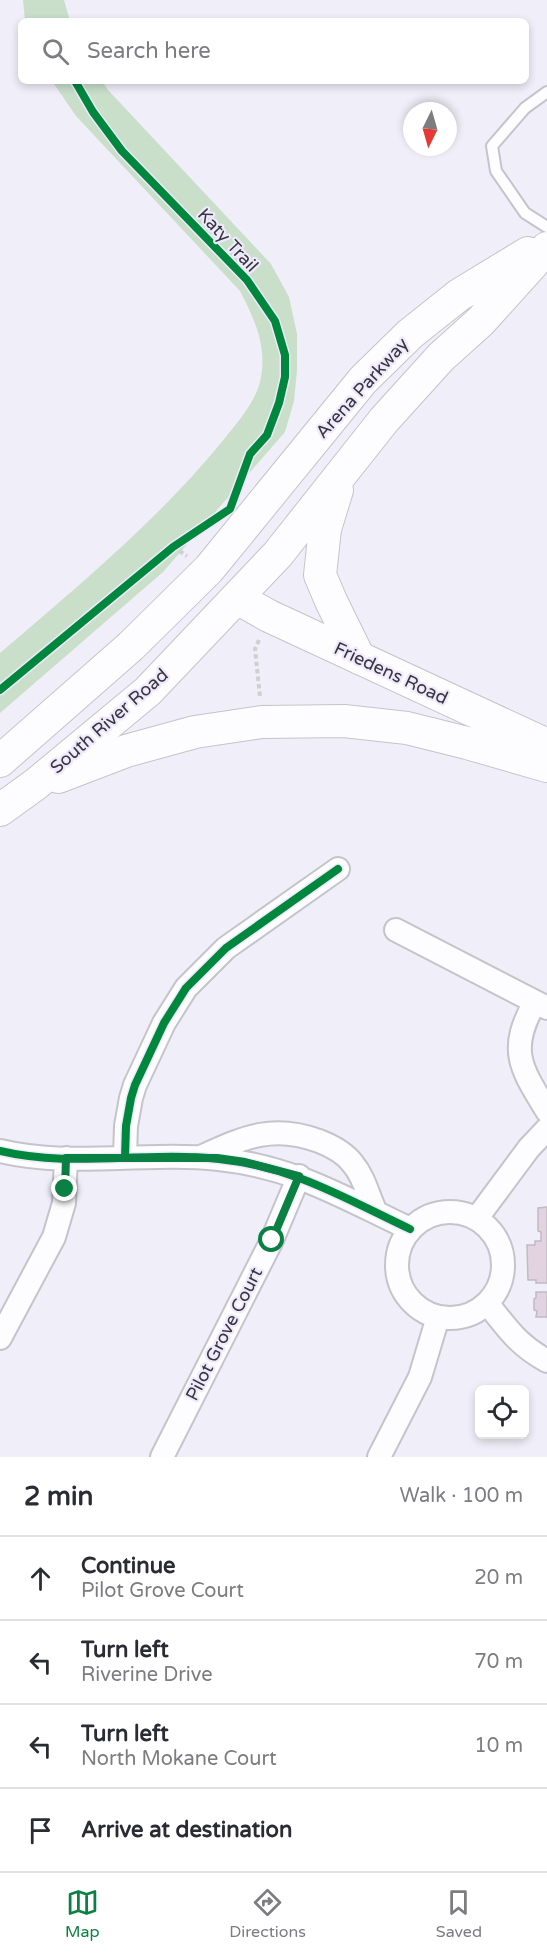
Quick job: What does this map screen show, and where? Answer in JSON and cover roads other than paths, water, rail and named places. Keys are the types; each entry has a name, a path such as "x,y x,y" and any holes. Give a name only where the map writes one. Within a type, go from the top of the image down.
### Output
{"main road":[{"name":"Arena Parkway","path":"0,761 131,646 209,569 363,381 410,334 459,295 547,242"},
{"name":"Arena Parkway","path":"237,598 278,554 384,420 441,357 481,321 547,248"},
{"path":"0,776 135,667 188,619 237,598 244,563 256,539 326,451 459,295"},
{"path":"342,474 325,529 320,575 359,658"},
{"name":"Friedens Road","path":"237,598 269,616 547,745"},
{"name":"South River Road","path":"0,810 32,787 148,691 237,598"},
{"path":"32,787 126,751 195,732 262,722 344,721 407,728 547,766"}],"street":[{"path":"125,1157 127,1120 135,1085 164,1023 186,988 226,948 338,869"},
{"path":"396,930 541,1005 522,1029 519,1041 522,1067 547,1111"},
{"path":"477,1218 529,1148 547,1129"},
{"path":"200,1158 242,1138 262,1133 284,1132 314,1139 339,1151 355,1166 375,1210"},
{"path":"0,1151 19,1155 66,1158 200,1158 245,1162 299,1176 375,1210 410,1229"},
{"path":"0,1338 54,1237 64,1203 66,1158"},
{"name":"Pilot Grove Court","path":"162,1457 272,1240 299,1176"},
{"path":"458,1212 477,1218 493,1233 502,1258 501,1279 495,1293 487,1303 467,1316 438,1317 414,1304 405,1294 399,1281 397,1267 402,1240 410,1229 429,1217 443,1213 458,1212"},
{"path":"487,1303 515,1339 547,1361"},
{"path":"379,1457 420,1377 438,1317"}],"lane":[{"path":"547,92 525,108 492,146 496,171 525,213 547,227"}]}
